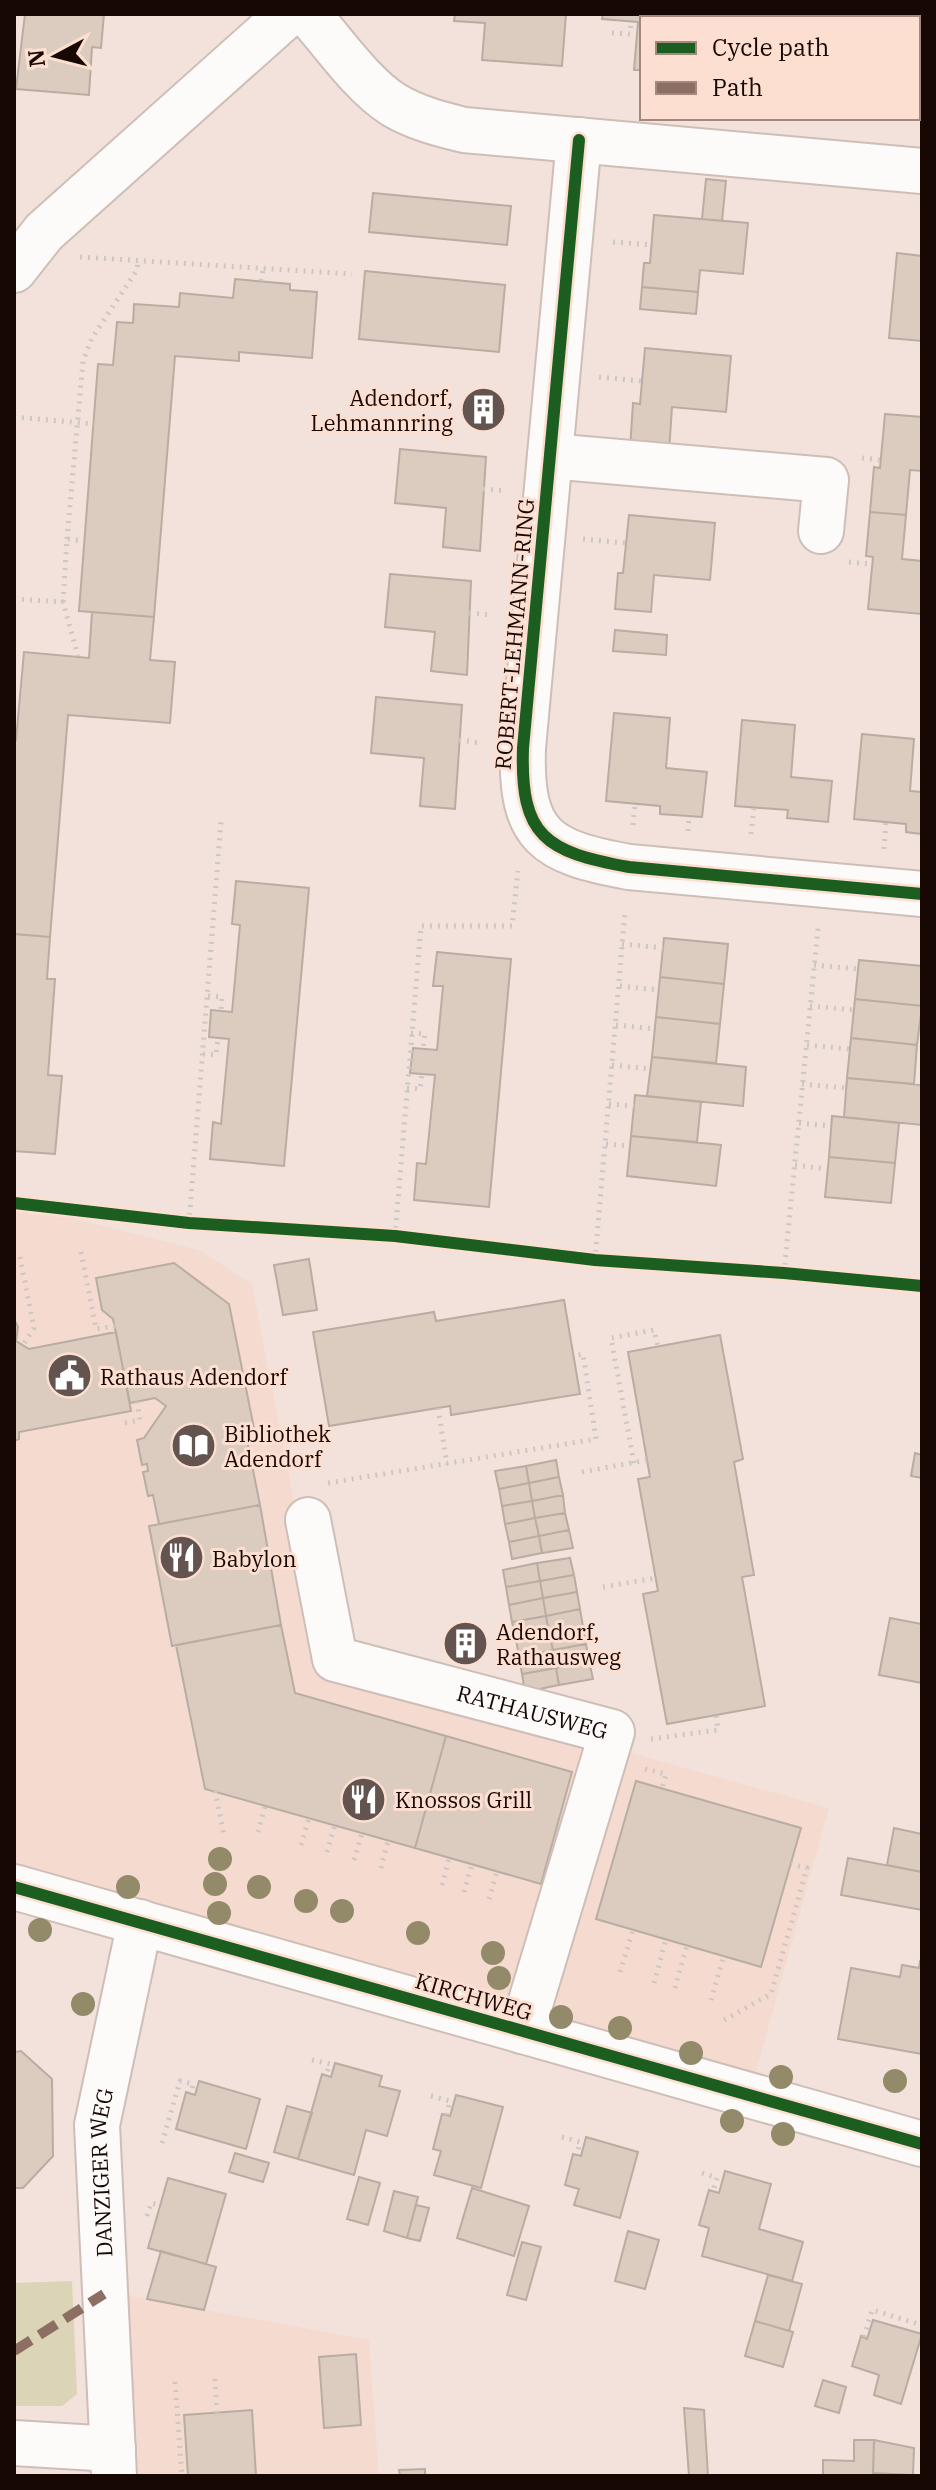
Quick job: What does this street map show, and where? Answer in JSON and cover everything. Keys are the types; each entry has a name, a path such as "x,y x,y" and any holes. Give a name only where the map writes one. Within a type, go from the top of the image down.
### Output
{"street":[{"path":"20,262 44,232 288,14"},
{"path":"308,14 374,89 393,104 424,119 464,130 922,171"},
{"name":"ROBERT-LEHMANN-RING","path":"579,140 523,748 522,780 526,805 544,839 588,859 629,867 922,894"},
{"path":"550,456 826,480 821,531"},
{"name":"RATHAUSWEG","path":"312,1503 335,1659 612,1732 522,2031"},
{"name":"KIRCHWEG","path":"14,1887 922,2144"},
{"name":"DANZIGER WEG","path":"113,2463 97,2125 140,1922"},
{"path":"14,2443 113,2463"}],"path":[{"path":"612,33 630,34 631,21"},
{"path":"20,262 138,261 352,274"},
{"path":"78,656 63,602 83,361 92,338 137,270 138,261"},
{"path":"261,281 263,269"},
{"path":"14,417 94,424"},
{"path":"67,539 84,541"},
{"path":"14,599 63,602"},
{"path":"189,1223 221,821"},
{"path":"395,1236 421,926 512,926 519,859"},
{"path":"595,1260 629,867"},
{"path":"784,1273 822,885"},
{"path":"622,944 663,948"},
{"path":"814,965 858,969"},
{"path":"619,986 658,990"},
{"path":"208,996 222,997 221,1011"},
{"path":"810,1006 854,1010"},
{"path":"616,1025 655,1029"},
{"path":"411,1033 425,1034 423,1049"},
{"path":"203,1054 216,1055 218,1038"},
{"path":"807,1045 850,1049"},
{"path":"612,1065 650,1069"},
{"path":"407,1088 420,1089 422,1074"},
{"path":"802,1084 846,1088"},
{"path":"609,1104 634,1106"},
{"path":"799,1123 831,1126"},
{"path":"606,1144 630,1146"},
{"path":"795,1165 827,1169"},
{"path":"81,1252 96,1329 115,1326"},
{"path":"20,1257 34,1328 23,1345"},
{"path":"634,1463 611,1338 654,1330 658,1347"},
{"path":"312,1503 447,1464 596,1439 583,1354 573,1356"},
{"path":"125,1423 140,1420 137,1401"},
{"path":"438,1408 447,1464"},
{"path":"582,1472 647,1460"},
{"path":"603,1587 656,1578"},
{"path":"608,1744 718,1730 716,1715"},
{"path":"215,1791 224,1835"},
{"path":"258,1832 265,1806"},
{"path":"301,1845 309,1818"},
{"path":"327,1852 335,1825"},
{"path":"354,1860 362,1833"},
{"path":"381,1868 388,1841"},
{"path":"442,1885 449,1858"},
{"path":"464,1892 472,1864"},
{"path":"724,2020 771,1994 807,1868 791,1864"},
{"path":"489,1899 497,1871"},
{"path":"620,1972 633,1930"},
{"path":"654,1983 666,1939"},
{"path":"675,1988 687,1945"},
{"path":"711,2000 724,1955"},
{"path":"312,2060 330,2064 326,2075"},
{"path":"162,2143 180,2081 193,2084 191,2094"},
{"path":"431,2096 450,2101 447,2115"},
{"path":"562,2137 580,2142 577,2155"},
{"path":"702,2173 717,2178 713,2191"},
{"path":"864,2337 872,2310 922,2325"},
{"path":"215,2379 217,2413"},
{"path":"175,2382 182,2476"}],"shaded area":[{"path":"14,1210 51,1213 199,1250 252,1284 326,1668 829,1808 752,2086 14,1876"},
{"path":"72,2281 77,2394 62,2406 14,2406 14,2283"},
{"path":"125,2295 369,2340 379,2476 135,2476"}],"building":[{"path":"25,14 104,14 101,48 92,47 89,95 16,89"},
{"path":"455,14 566,14 562,66 482,60 485,23 454,21"},
{"path":"603,14 736,14 640,16 640,70 634,70 638,22 602,19"},
{"path":"841,14 905,14 841,16"},
{"path":"706,179 726,181 722,221 702,219"},
{"path":"373,193 511,206 507,245 369,232"},
{"path":"654,215 748,223 743,274 700,270 698,292 642,287 644,263 650,263"},
{"path":"897,253 922,256 922,341 889,338"},
{"path":"365,271 505,285 499,352 359,339"},
{"path":"235,279 290,284 290,290 317,292 312,358 239,352 239,361 175,356 154,617 79,611 98,364 113,365 117,322 133,323 134,304 179,307 180,293 233,298"},
{"path":"642,287 698,292 696,314 640,309"},
{"path":"645,348 731,356 726,412 672,407 669,452 630,449 633,403 640,404"},
{"name":"Adendorf, Lehmannring","path":"476,393 495,394 492,427 473,425"},
{"path":"885,414 922,417 922,471 910,470 906,515 870,512 874,467 880,468"},
{"path":"400,449 486,457 480,551 443,547 446,508 395,503"},
{"path":"870,512 906,515 902,559 922,561 922,614 868,609 873,557 866,556"},
{"path":"629,515 715,523 710,580 654,575 651,612 615,609 618,573 623,573"},
{"path":"390,574 471,581 467,675 431,671 435,632 385,627"},
{"path":"92,612 154,617 150,660 175,662 170,723 68,715 50,937 14,934 14,740 24,652 89,658"},
{"path":"615,630 667,635 666,655 613,651"},
{"path":"376,697 462,705 455,809 420,806 424,758 371,753"},
{"path":"614,713 670,718 666,768 707,772 702,817 660,814 660,806 606,801"},
{"path":"742,720 795,725 791,777 832,781 828,822 787,818 788,810 735,806"},
{"path":"862,734 914,739 910,791 922,792 922,834 906,832 906,824 854,819"},
{"path":"236,881 309,888 284,1166 210,1159 213,1122 221,1124 229,1039 209,1037 211,1010 232,1012 240,925 232,924"},
{"path":"14,934 50,937 47,979 55,979 48,1075 62,1076 55,1154 14,1151"},
{"path":"664,938 728,944 724,984 660,977"},
{"path":"437,952 511,959 489,1207 414,1200 417,1163 426,1164 435,1075 410,1073 413,1048 437,1050 443,986 433,986"},
{"path":"859,960 922,966 922,1006 855,999"},
{"path":"660,977 724,984 720,1024 656,1017"},
{"path":"855,999 922,1006 917,1045 851,1038"},
{"path":"656,1017 720,1024 716,1063 652,1057"},
{"path":"851,1038 917,1045 914,1084 847,1078"},
{"path":"652,1057 746,1067 743,1106 647,1096"},
{"path":"847,1078 922,1085 922,1125 844,1117"},
{"path":"635,1095 701,1102 697,1142 631,1136"},
{"path":"832,1116 899,1123 895,1163 829,1157"},
{"path":"631,1136 721,1145 716,1186 627,1176"},
{"path":"829,1157 895,1163 891,1203 825,1197"},
{"path":"309,1259 317,1310 283,1315 274,1265"},
{"path":"174,1263 229,1304 254,1428 247,1440 260,1505 159,1524 153,1495 148,1496 143,1472 148,1471 147,1464 142,1465 137,1440 144,1438 166,1406 155,1398 130,1403 113,1319 102,1310 96,1278"},
{"path":"564,1300 580,1394 451,1415 450,1406 329,1426 313,1332 434,1312 436,1321"},
{"name":"Rathaus Adendorf","path":"14,1319 18,1327 16,1341 29,1349 116,1332 131,1411 19,1432 19,1439 14,1441"},
{"path":"720,1335 743,1459 734,1462 754,1575 742,1577 765,1706 667,1724 643,1594 658,1591 638,1479 650,1477 628,1352"},
{"path":"915,1453 922,1455 922,1478 911,1476"},
{"path":"556,1460 559,1477 529,1483 526,1466"},
{"path":"526,1466 529,1483 499,1489 495,1471"},
{"path":"559,1477 563,1495 532,1501 529,1483"},
{"path":"529,1483 532,1501 502,1506 499,1489"},
{"path":"563,1495 565,1513 535,1518 532,1501"},
{"path":"532,1501 535,1518 505,1524 502,1506"},
{"path":"260,1505 281,1625 172,1646 149,1526"},
{"path":"565,1513 569,1530 539,1536 535,1518"},
{"path":"535,1518 539,1536 509,1542 505,1524"},
{"path":"569,1530 573,1548 542,1553 539,1536"},
{"path":"539,1536 542,1553 512,1559 509,1542"},
{"path":"570,1558 574,1575 540,1581 537,1563"},
{"path":"537,1563 540,1581 506,1587 503,1570"},
{"path":"574,1575 577,1592 543,1598 540,1581"},
{"path":"540,1581 543,1598 509,1605 506,1587"},
{"path":"577,1592 580,1609 546,1616 543,1598"},
{"path":"543,1598 546,1616 512,1622 509,1605"},
{"path":"580,1609 583,1627 549,1633 546,1616"},
{"path":"546,1616 549,1633 516,1639 512,1622"},
{"path":"890,1618 922,1624 922,1683 879,1675"},
{"path":"281,1625 295,1693 446,1736 415,1848 205,1789 176,1645"},
{"path":"583,1627 586,1644 553,1650 549,1633"},
{"name":"Adendorf, Rathausweg","path":"472,1633 475,1653 458,1656 455,1636"},
{"path":"549,1633 553,1650 519,1657 516,1639"},
{"path":"586,1644 589,1661 556,1668 553,1650"},
{"path":"553,1650 556,1668 522,1674 519,1657"},
{"path":"589,1661 593,1679 559,1685 556,1668"},
{"path":"556,1668 559,1685 525,1692 522,1674"},
{"path":"446,1736 572,1772 541,1884 415,1848"},
{"path":"636,1781 801,1828 761,1967 596,1919"},
{"path":"894,1828 922,1834 922,1872 887,1865"},
{"path":"848,1858 922,1872 922,1910 841,1895"},
{"path":"920,1961 922,2054 838,2039 851,1968 900,1977 902,1965 919,1968"},
{"path":"21,2051 52,2079 53,2156 23,2188 14,2188 14,2052"},
{"path":"335,2063 382,2076 379,2086 400,2091 387,2136 366,2130 354,2175 298,2159 322,2074 331,2077"},
{"path":"199,2081 260,2099 246,2149 176,2129 186,2092 195,2095"},
{"path":"456,2095 503,2107 481,2188 434,2175 441,2151 433,2149 442,2114 450,2116"},
{"path":"287,2106 312,2113 298,2159 274,2152"},
{"path":"586,2137 638,2152 620,2218 574,2205 579,2189 565,2185 573,2154 581,2156"},
{"path":"235,2153 269,2163 263,2182 229,2172"},
{"path":"725,2171 771,2184 759,2229 803,2242 792,2281 702,2256 709,2228 699,2225 709,2190 719,2193"},
{"path":"359,2177 380,2183 368,2225 347,2219"},
{"path":"168,2178 226,2194 206,2264 148,2248"},
{"path":"472,2188 529,2206 514,2256 457,2238"},
{"path":"394,2191 418,2197 407,2238 384,2231"},
{"path":"416,2205 429,2208 420,2241 407,2238"},
{"path":"628,2231 659,2240 645,2289 615,2281"},
{"path":"522,2242 541,2247 526,2300 507,2295"},
{"path":"161,2251 216,2267 204,2310 147,2299"},
{"path":"768,2275 802,2284 789,2331 755,2321"},
{"path":"873,2320 922,2334 901,2404 874,2395 879,2375 852,2366 861,2336 867,2339"},
{"path":"755,2321 793,2332 783,2367 745,2356"},
{"path":"356,2354 361,2425 324,2428 319,2357"},
{"path":"823,2380 846,2387 839,2413 815,2406"},
{"path":"684,2408 704,2410 708,2476 689,2476"},
{"path":"252,2410 256,2476 188,2476 184,2415"},
{"path":"854,2440 874,2440 873,2476 823,2476 823,2460 854,2461"},
{"path":"874,2440 914,2448 913,2475 873,2473"},
{"path":"425,2469 425,2476 400,2476 399,2470"}],"marked path":[{"path":"14,2351 104,2294"}],"cycle path":[{"path":"579,140 523,748 523,778 533,821 558,846 577,855 629,867 922,894"},
{"path":"14,1203 189,1223 395,1236 595,1260 922,1286"},
{"path":"14,1887 922,2144"}],"place":[{"name":"Adendorf, Lehmannring","path":"484,410"},
{"name":"Rathaus Adendorf","path":"69,1376"},
{"name":"Bibliothek Adendorf","path":"193,1446"},
{"name":"Babylon","path":"181,1558"},
{"name":"Adendorf, Rathausweg","path":"465,1644"},
{"name":"Knossos Grill","path":"364,1799"}]}
